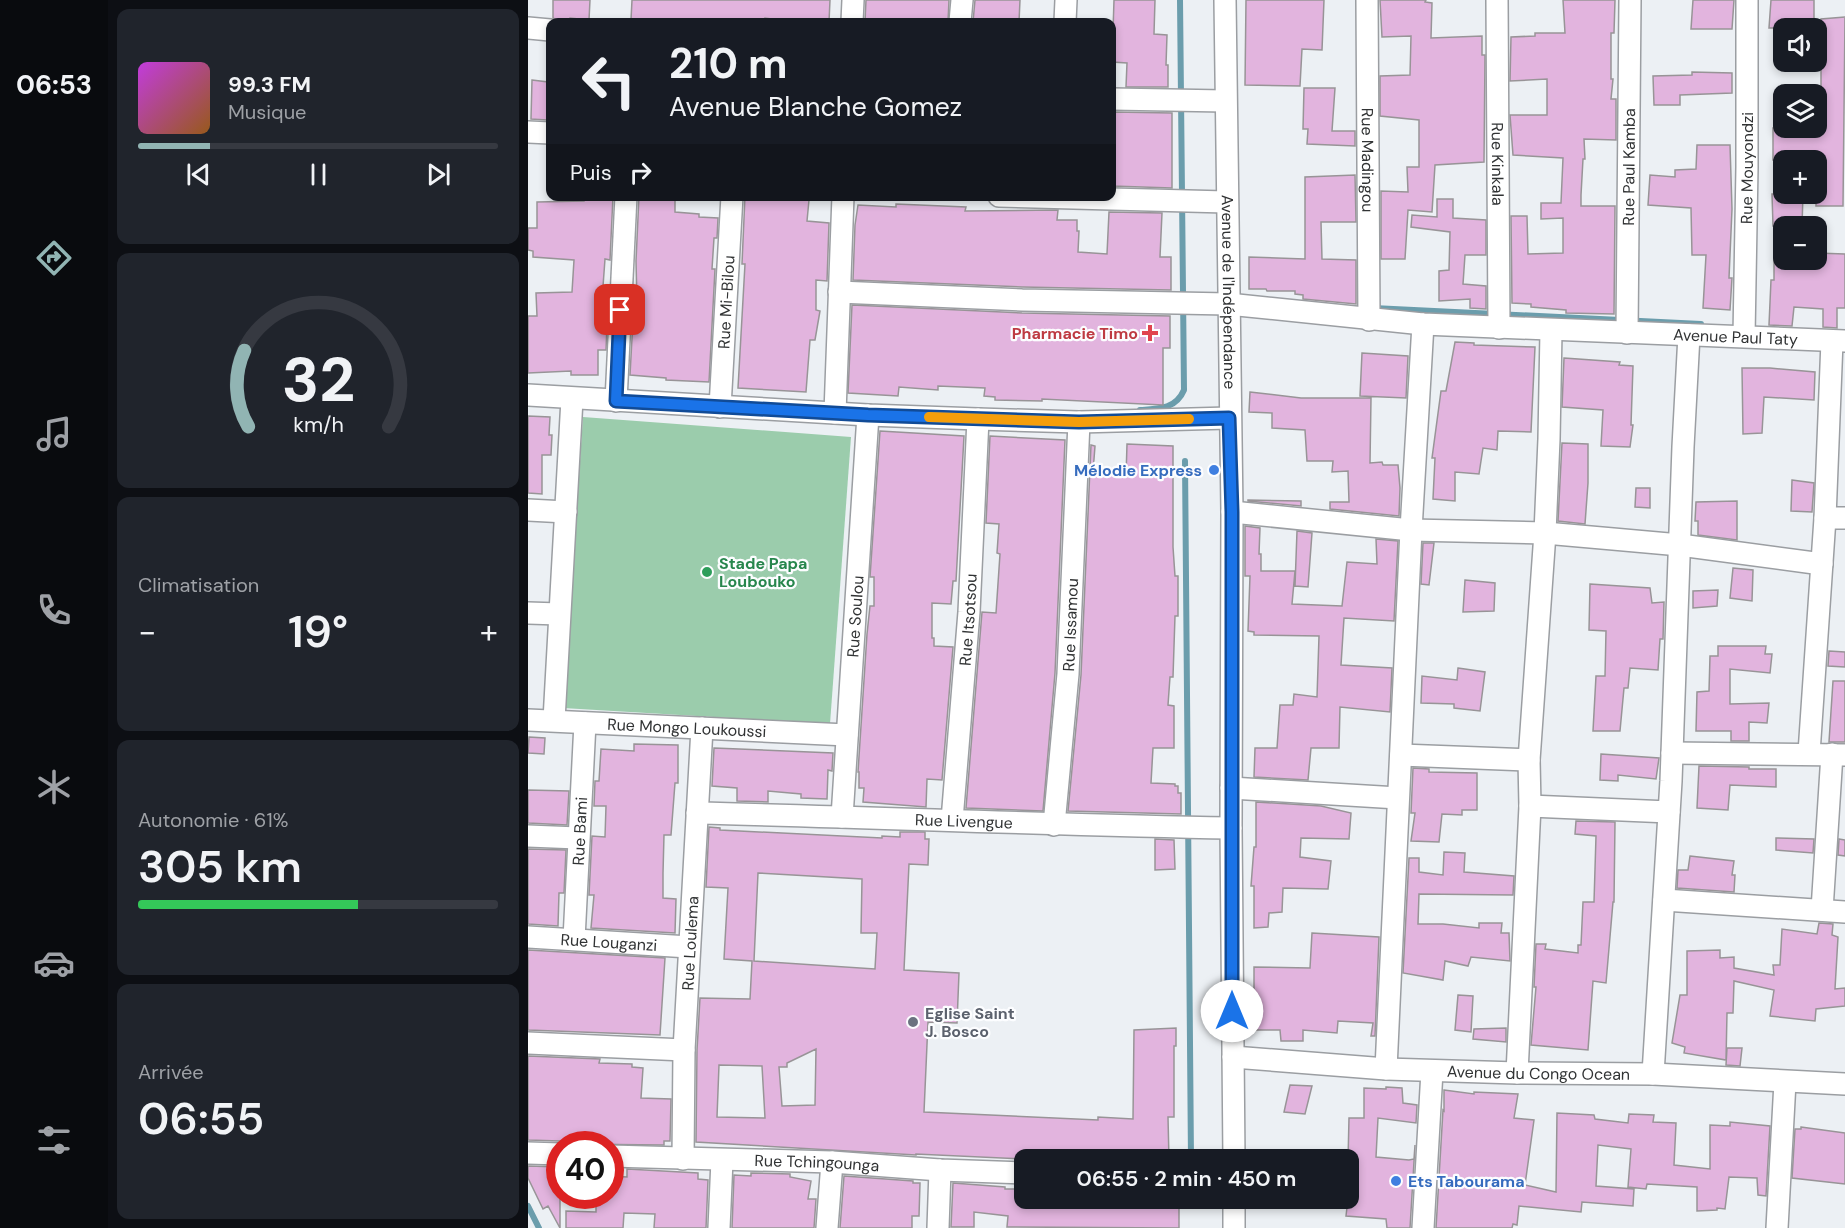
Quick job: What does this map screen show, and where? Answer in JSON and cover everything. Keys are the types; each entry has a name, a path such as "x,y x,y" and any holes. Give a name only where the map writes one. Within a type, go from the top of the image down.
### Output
{"street":[{"path":"852,18 853,0"},
{"path":"960,18 962,0"},
{"path":"1065,18 1066,0"},
{"name":"Avenue de l'Indépendance","path":"1225,0 1232,512 1231,828 1234,1149"},
{"name":"Rue Madingou","path":"1367,0 1369,320"},
{"name":"Rue Kinkala","path":"1497,0 1499,328"},
{"name":"Rue Paul Kamba","path":"1627,333 1630,0"},
{"name":"Rue Mouyondzi","path":"1744,336 1747,0"},
{"path":"528,28 546,30"},
{"path":"1116,99 1225,101"},
{"path":"528,132 546,133"},
{"path":"1116,199 1226,202"},
{"path":"616,401 626,201"},
{"name":"Rue Mi-Bilou","path":"720,406 732,201"},
{"path":"835,413 843,201"},
{"name":"Avenue Paul Taty","path":"839,292 1022,300 1228,304 1423,324 1839,341"},
{"path":"1386,1069 1423,324"},
{"path":"1517,1074 1530,806 1529,760 1545,533 1551,331"},
{"path":"1653,1074 1665,900 1689,335"},
{"path":"1809,753 1822,564 1835,518 1839,341"},
{"path":"528,395 868,415 978,419 1079,422 1229,418"},
{"path":"554,720 572,399"},
{"name":"Rue Soulou","path":"842,817 868,415"},
{"name":"Rue Itsotsou","path":"952,820 969,612 978,419"},
{"name":"Rue Issamou","path":"1054,825 1070,644 1079,422"},
{"path":"528,510 566,512"},
{"path":"1232,512 1411,530 1545,533 1680,545 1822,564"},
{"path":"528,613 559,614"},
{"name":"Rue Mongo Loukoussi","path":"528,720 846,735"},
{"name":"Rue Bami","path":"574,939 585,723"},
{"name":"Rue Loulema","path":"683,1159 684,1050 702,728"},
{"path":"1672,753 1838,755 1822,910"},
{"path":"1401,755 1529,760"},
{"path":"1231,788 1398,798"},
{"path":"1530,806 1669,812"},
{"name":"Rue Livengue","path":"697,813 1054,825 1231,828"},
{"path":"528,836 578,838"},
{"path":"1665,900 1845,912"},
{"name":"Rue Louganzi","path":"528,937 689,947"},
{"path":"528,1043 684,1050"},
{"name":"Avenue du Congo Ocean","path":"1233,1057 1386,1069 1517,1074 1653,1074 1845,1084"},
{"path":"1423,1228 1432,1071"},
{"path":"1777,1228 1785,1082"},
{"path":"528,1153 546,1154"},
{"name":"Rue Tchingounga","path":"624,1157 832,1162 1014,1173"},
{"path":"719,1228 722,1160"},
{"path":"828,1228 832,1162"},
{"path":"938,1228 940,1170"},
{"path":"1234,1209 1234,1228"}],"green space":[{"name":"Stade Papa Loubouko","path":"583,417 851,437 830,724 563,708"}],"building":[{"path":"553,0 590,0 589,18 553,18"},
{"path":"632,0 830,0 829,18 631,18"},
{"path":"866,0 949,0 948,18 865,18"},
{"path":"975,0 1020,0 1019,18 973,18"},
{"path":"1114,0 1155,0 1154,34 1167,35 1168,87 1126,87 1127,63 1116,62 1116,18 1113,18"},
{"path":"1246,0 1324,0 1322,50 1302,49 1300,86 1245,85"},
{"path":"1380,0 1426,0 1425,2 1432,3 1431,38 1482,36 1482,55 1485,55 1484,162 1435,165 1432,212 1408,210 1405,259 1381,259 1381,191 1408,192 1407,167 1419,167 1419,120 1380,116 1380,76 1410,75 1411,36 1382,37"},
{"path":"1563,0 1615,0 1614,33 1611,33 1611,79 1613,79 1611,99 1616,99 1616,140 1584,139 1585,159 1583,159 1581,195 1581,206 1615,206 1614,314 1566,313 1566,310 1512,303 1511,216 1527,216 1528,254 1563,253 1563,218 1541,219 1541,203 1561,203 1563,158 1513,155 1510,115 1547,115 1547,79 1510,81 1511,37 1535,36 1535,33 1565,33"},
{"path":"1693,0 1734,0 1732,29 1691,29"},
{"path":"1771,0 1814,0 1814,18 1773,18 1773,28 1769,28"},
{"path":"1845,17 1843,206 1816,206 1816,204 1827,204 1827,150 1773,150 1773,138 1827,138 1827,84 1821,84 1821,72 1827,72 1827,18"},
{"path":"1692,72 1732,73 1732,93 1680,95 1680,105 1654,105 1653,76 1692,75"},
{"path":"532,80 546,82 546,120 531,119"},
{"path":"1304,88 1335,88 1332,131 1355,131 1355,146 1307,144 1308,129 1303,129"},
{"path":"1116,112 1172,113 1172,188 1116,186"},
{"path":"1697,145 1730,145 1732,209 1729,278 1732,278 1730,310 1703,308 1706,255 1692,255 1691,208 1648,205 1650,175 1675,177 1675,170 1696,169"},
{"path":"1355,175 1356,222 1321,222 1322,259 1356,260 1356,304 1303,299 1303,295 1295,294 1295,291 1249,289 1249,257 1305,259 1305,177"},
{"path":"1772,194 1773,204 1803,204 1802,216 1773,216 1773,226"},
{"path":"1437,199 1453,199 1453,218 1486,220 1486,255 1465,255 1463,284 1486,286 1486,309 1470,308 1470,299 1439,301 1439,271 1449,270 1450,232 1411,227 1412,215 1437,217"},
{"path":"613,201 610,260 605,259 602,300 608,301 606,350 598,350 598,375 571,375 571,371 528,373 528,316 537,316 536,293 572,292 574,260 533,257 533,251 528,250 528,228 537,228 537,202"},
{"path":"639,201 675,201 675,212 718,218 712,269 715,269 709,382 666,380 666,378 630,375 634,302 637,302"},
{"path":"745,201 809,201 807,221 829,223 827,281 816,280 816,310 820,311 815,340 810,340 806,392 738,388 745,264 742,264"},
{"path":"896,204 966,207 965,211 1058,210 1057,220 1077,220 1078,252 1107,254 1109,212 1162,213 1160,257 1171,257 1171,290 853,280 858,205 896,207"},
{"path":"1827,253 1845,254 1845,308 1837,308 1837,328 1823,327 1823,309 1794,307 1792,326 1769,325 1771,280 1774,280 1774,270 1827,270"},
{"path":"852,305 1022,313 1170,316 1170,348 1163,348 1163,405 1042,399 1042,401 995,400 995,397 984,396 985,388 938,386 938,390 899,387 898,396 848,393"},
{"path":"1455,342 1474,343 1474,345 1535,347 1531,432 1498,431 1497,450 1483,448 1479,474 1455,472 1455,501 1433,499 1435,458 1432,458 1441,391 1446,391"},
{"path":"1362,353 1408,356 1406,398 1360,396"},
{"path":"1564,358 1620,362 1619,365 1633,366 1631,425 1633,425 1630,447 1601,446 1603,410 1562,407"},
{"path":"1742,368 1815,372 1814,400 1764,397 1762,433 1743,434"},
{"path":"1250,392 1301,398 1371,398 1370,463 1382,462 1383,465 1398,465 1399,516 1330,509 1330,502 1349,502 1348,471 1332,472 1333,461 1307,461 1305,430 1272,428 1272,413 1249,412"},
{"path":"528,416 550,417 551,455 542,455 542,494 528,493"},
{"path":"880,431 964,436 956,581 953,581 951,604 932,603 934,646 953,647 942,780 927,779 926,807 863,802 864,788 859,788 858,772 867,634 870,606 874,606 874,577 870,577"},
{"path":"990,436 1065,440 1055,673 1043,811 966,808 982,612 996,613 1000,554 997,553 999,524 986,523"},
{"path":"1562,443 1588,444 1585,524 1558,521"},
{"path":"1127,444 1173,446 1173,547 1175,576 1178,576 1178,616 1175,616 1173,677 1170,677 1168,705 1174,706 1174,748 1153,748 1151,783 1178,786 1178,793 1181,793 1181,814 1068,811 1081,675 1091,445 1095,446 1093,472 1126,477"},
{"path":"1792,480 1814,483 1812,512 1791,511"},
{"path":"1636,488 1650,488 1650,508 1635,507"},
{"path":"1248,501 1301,501 1301,506"},
{"path":"1737,501 1737,540 1698,535 1698,521 1695,521 1696,502"},
{"path":"1245,526 1260,528 1261,571 1295,571 1292,604 1342,606 1347,562 1377,564 1376,539 1398,541 1394,621 1344,618 1341,665 1392,668 1390,712 1340,707 1339,748 1311,748 1308,780 1254,777 1255,748 1277,748 1280,705 1293,705 1294,694 1317,697 1319,636 1254,635 1254,632 1248,631 1250,576 1245,576"},
{"path":"1297,531 1312,533 1308,587 1295,586"},
{"path":"1423,543 1434,543 1429,585 1421,584"},
{"path":"1733,568 1753,570 1752,601 1730,598"},
{"path":"1465,580 1495,583 1494,611 1463,612"},
{"path":"1590,584 1650,588 1652,603 1664,602 1663,639 1660,639 1658,670 1630,668 1628,688 1624,688 1620,731 1593,731 1596,676 1605,676 1606,631 1589,630"},
{"path":"1718,590 1717,606 1693,608 1693,591"},
{"path":"1718,646 1766,646 1765,654 1772,654 1770,673 1730,669 1730,704 1769,703 1767,723 1749,722 1749,741 1731,741 1731,731 1696,731 1697,692 1709,691 1710,656 1718,656"},
{"path":"1829,651 1845,652 1845,667 1828,666"},
{"path":"1458,668 1485,672 1480,711 1454,708 1454,704 1421,703 1422,676 1457,680"},
{"path":"1833,681 1845,681 1845,742 1829,742"},
{"path":"529,737 545,738 544,754 528,753"},
{"path":"634,744 678,745 678,783 675,783 671,835 664,835 663,873 663,898 676,899 675,933 591,928 594,895 589,895 592,836 605,837 606,806 594,806 595,781 599,781 601,749 634,751"},
{"path":"714,748 833,753 832,771 828,770 827,799 801,798 801,794 768,791 768,802 737,801 737,788 712,786"},
{"path":"1601,754 1659,758 1656,779 1618,775 1618,781 1600,780"},
{"path":"1699,766 1776,769 1776,787 1730,785 1728,810 1697,808"},
{"path":"1413,768 1429,769 1429,772 1477,773 1477,810 1462,810 1462,815 1442,814 1439,842 1411,841 1415,813 1411,813"},
{"path":"528,790 569,791 567,825 528,823"},
{"path":"1256,802 1321,806 1351,813 1349,839 1301,838 1300,857 1331,861 1328,889 1283,888 1282,912 1269,913 1268,927 1254,928 1254,886 1251,886 1254,847 1256,847"},
{"path":"1576,821 1615,822 1614,902 1606,983 1593,981 1588,1050 1531,1045 1536,987 1534,987 1536,944 1546,944 1545,949 1578,953 1578,945 1581,945 1583,902 1594,902 1596,836 1575,834"},
{"path":"709,827 720,828 720,830 882,838 882,836 900,837 900,832 925,832 925,839 929,839 928,865 909,864 904,970 959,973 957,1023 928,1022 924,1112 1098,1120 1098,1117 1133,1119 1134,1030 1176,1028 1174,1117 1168,1117 1169,1149 1014,1149 1014,1159 696,1142 700,998 750,999 752,961 724,959 728,888 706,887","holes":["758,873 862,879 861,933 877,933 875,969 754,961","816,1049 815,1105 782,1106 779,1067 787,1067 787,1063","719,1065 762,1066 765,1118 717,1117"]},
{"path":"1776,838 1814,839 1813,853 1776,850"},
{"path":"1155,839 1174,840 1175,869 1155,870"},
{"path":"1839,839 1845,840 1845,856 1838,855"},
{"path":"528,849 566,850 564,893 559,893 558,926 528,924"},
{"path":"1444,852 1465,853 1464,872 1514,876 1513,895 1419,894 1418,924 1479,928 1479,923 1502,923 1501,933 1509,933 1510,961 1471,957 1468,966 1445,961 1443,980 1403,973 1409,858 1419,858 1419,872 1443,875"},
{"path":"1690,856 1734,861 1732,875 1735,875 1734,892 1677,888 1678,870 1688,870"},
{"path":"1819,923 1833,924 1832,935 1838,937 1835,989 1845,988 1845,1006 1816,1009 1815,1021 1770,1016 1774,990 1734,981 1733,1013 1727,1013 1726,1060 1684,1053 1685,1047 1672,1043 1680,995 1687,995 1687,951 1720,950 1720,958 1734,957 1734,968 1774,975 1773,965 1780,965 1782,929 1817,934"},
{"path":"1312,933 1379,937 1375,1036 1371,1036 1373,1023 1338,1021 1337,1033 1303,1030 1303,1041 1281,1041 1280,1030 1254,1030 1254,967 1310,968"},
{"path":"528,950 665,958 660,1035 528,1030"},
{"path":"1458,995 1473,996 1471,1032 1455,1030"},
{"path":"1506,1028 1506,1042 1473,1039 1474,1029"},
{"path":"1727,1048 1742,1048 1740,1066 1726,1065"},
{"path":"528,1056 600,1059 599,1063 632,1064 632,1067 643,1068 641,1098 671,1099 670,1141 664,1141 664,1145 624,1145 624,1131 546,1131 546,1141 528,1140"},
{"path":"1290,1085 1312,1086 1305,1114 1284,1112"},
{"path":"1386,1087 1402,1088 1403,1103 1417,1105 1416,1123 1378,1118 1376,1157 1414,1159 1415,1145 1410,1228 1387,1228 1386,1219 1346,1216 1347,1209 1359,1209 1359,1149 1348,1149 1349,1118 1364,1118 1364,1088 1386,1089"},
{"path":"1444,1090 1474,1094 1474,1092 1518,1094 1514,1118 1534,1120 1525,1185 1556,1192 1557,1113 1594,1115 1595,1119 1628,1123 1629,1114 1654,1115 1653,1122 1676,1123 1674,1165 1710,1169 1710,1125 1730,1126 1730,1122 1770,1126 1766,1196 1758,1195 1757,1178 1729,1177 1725,1209 1697,1211 1697,1187 1647,1184 1646,1189 1628,1187 1631,1149 1598,1145 1596,1186 1634,1189 1633,1206 1582,1202 1581,1212 1519,1206 1517,1225 1513,1224 1512,1228 1436,1228"},
{"path":"1801,1127 1845,1133 1845,1184 1792,1178 1795,1129 1801,1129"},
{"path":"528,1166 546,1167 546,1207 543,1209 528,1178"},
{"path":"627,1169 698,1173 698,1179 708,1180 706,1228 654,1228 655,1214 624,1213 623,1228 566,1228 566,1211 596,1212 596,1209 624,1209 624,1177 627,1177"},
{"path":"751,1173 790,1174 790,1177 811,1181 808,1199 816,1199 814,1228 732,1228 734,1175 751,1176"},
{"path":"844,1176 920,1183 919,1216 912,1216 912,1228 840,1228"},
{"path":"953,1183 1014,1189 1014,1209 1179,1209 1179,1228 1007,1227 1008,1216 974,1212 974,1227 951,1227"},
{"path":"550,1209 560,1209 560,1228"}],"waterway":[{"path":"1140,410 1166,407 1176,401 1184,390 1180,0"},
{"path":"1373,308 1701,324"},
{"path":"1185,461 1191,1149"},
{"path":"528,1206 539,1228"}],"slow traffic":[{"path":"929,417 1079,422 1189,419"}],"place":[{"name":"Pharmacie Timo","path":"1150,333"},
{"name":"Mélodie Express","path":"1214,470"},
{"name":"Stade Papa Loubouko","path":"707,572"},
{"name":"Eglise Saint J. Bosco","path":"913,1022"},
{"name":"Ets Tabourama","path":"1396,1181"}],"route":[{"path":"620,310 616,401 868,415 1079,422 1229,418 1232,512 1232,1011"}]}
